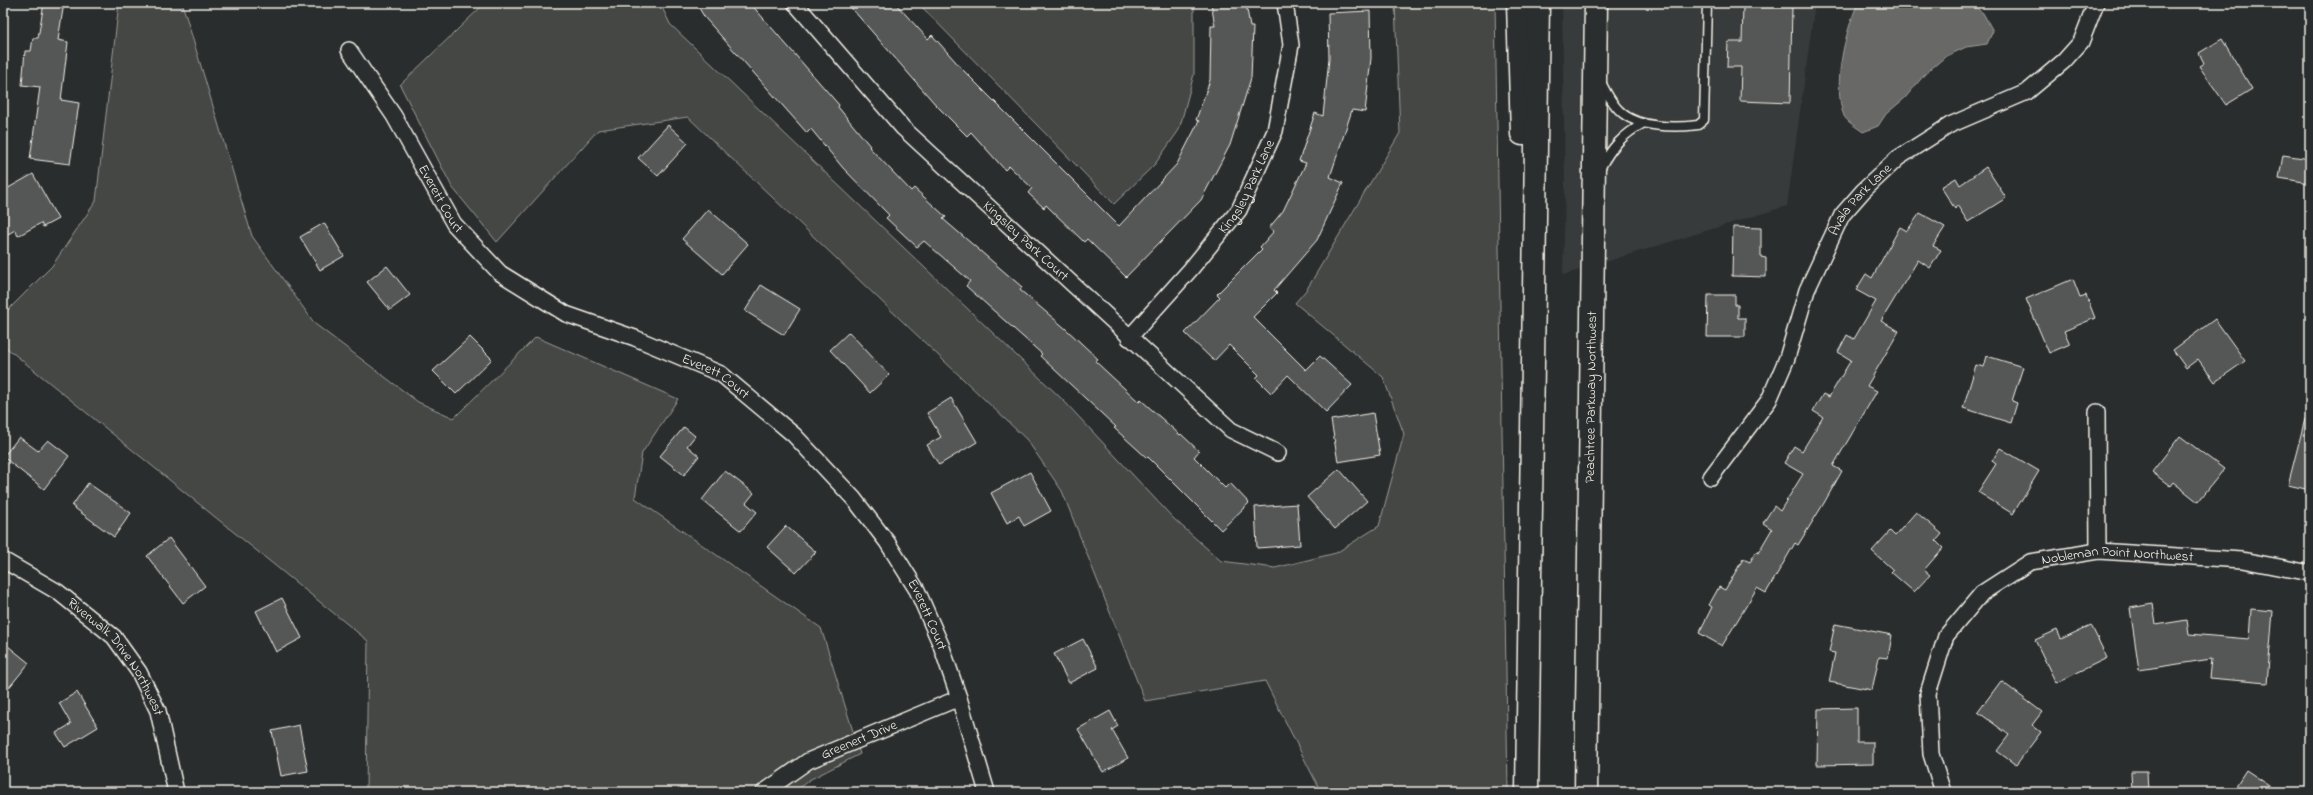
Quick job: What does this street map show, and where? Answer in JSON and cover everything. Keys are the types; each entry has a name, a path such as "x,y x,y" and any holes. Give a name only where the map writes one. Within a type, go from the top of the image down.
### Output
{"highway":[{"path":"1518,3 1523,138 1535,200"},
{"path":"1529,788 1538,3"},
{"name":"Peachtree Parkway Northwest","path":"1586,792 1592,185 1596,3"}],"street":[{"name":"Kingsley Park Court","path":"795,3 902,128 1231,430 1278,453"},
{"name":"Kingsley Park Lane","path":"1130,338 1190,270 1239,210 1275,131 1291,45 1285,3"},
{"name":"Avala Park Lane","path":"1711,477 1769,400 1787,358 1807,290 1842,215 1863,191 1898,158 1950,125 2027,92 2059,66 2081,42 2096,3"},
{"name":"Everett Court","path":"349,50 394,116 454,224 500,273 566,314 635,338 721,374 794,435 854,499 887,542 916,590 941,645 959,698 987,792"},
{"path":"2096,412 2098,551"},
{"name":"Nobleman Point Northwest","path":"1943,792 1931,754 1928,693 1946,636 1982,593 2030,562 2098,551 2242,560 2310,573"},
{"name":"Riverwalk Drive Northwest","path":"3,560 58,592 114,637 139,672 158,711 176,792"},
{"name":"Greenert Drive","path":"764,792 808,761 959,698"}],"lane":[{"path":"1595,71 1619,111 1644,123 1688,126 1698,125 1704,120 1707,3"},
{"path":"1592,185 1613,145 1627,132 1644,123"}],"shaded area":[{"path":"119,3 182,3 252,236 315,324 418,402 454,418 536,337 678,399 642,453 635,498 821,628 860,754 809,780 794,792 366,792 368,641 3,345 3,315 52,266 96,201"},
{"path":"485,3 660,3 670,24 1064,401 1174,519 1221,561 1275,568 1336,553 1379,526 1404,434 1383,377 1295,303 1307,289 1400,133 1395,3 1495,3 1508,792 1321,792 1265,681 1145,701 1062,491 1027,440 688,117 598,130 497,242 452,187 400,85"},
{"path":"918,3 1194,3 1194,74 1179,130 1155,164 1114,204"},
{"path":"1562,3 1815,3 1787,206 1563,275 1565,188"},
{"path":"1858,3 1970,3 1983,13 1993,31 1987,44 1966,47 1945,57 1925,74 1905,98 1886,114 1878,126 1863,132 1845,118 1839,89 1845,43"}],"building":[{"path":"44,3 64,3 58,40 68,42 61,100 79,103 70,164 30,159 40,87 22,85 25,51 31,51 33,38 38,38"},
{"path":"696,3 750,3 839,105 838,107 870,146 869,147 911,191 914,188 946,217 943,219 1022,287 1020,290 1066,329 1098,359 1095,361 1139,402 1141,400 1199,451 1194,457 1225,488 1230,483 1249,503 1221,530 1148,457 1147,458 1114,428 1116,427 1040,356 1042,354 966,286 970,281 924,241 917,247 886,218 889,215 843,168 811,129 807,133 705,18"},
{"path":"847,3 895,3 928,39 932,35 963,70 1119,226 1177,164 1199,121 1196,120 1210,80 1211,26 1215,26 1211,3 1246,3 1250,27 1253,27 1251,78 1230,145 1201,200 1126,277 1087,239 1084,242 1046,205 1044,208 1028,193 1032,188 1009,166 1005,170 971,132 967,136 936,105"},
{"path":"1743,5 1792,6 1790,103 1740,101 1741,67 1727,67 1728,42 1742,42"},
{"path":"1370,11 1371,58 1365,112 1352,110 1330,177 1343,183 1317,240 1274,290 1277,293 1253,317 1306,370 1320,356 1352,385 1326,412 1288,375 1271,393 1256,378 1259,375 1229,345 1214,361 1185,333 1220,297 1217,294 1262,249 1260,247 1274,231 1269,228 1283,211 1306,163 1299,161 1315,113 1323,116 1329,59 1328,13"},
{"path":"2222,39 2252,89 2226,105 2199,66 2204,63 2199,53"},
{"path":"668,125 688,143 658,176 638,158"},
{"path":"2283,155 2310,159 2310,183 2279,178"},
{"path":"1986,167 2006,198 1968,222 1957,205 1955,209 1941,187 1956,178 1960,185"},
{"path":"33,174 58,219 43,227 41,223 18,236 15,230 3,237 3,191"},
{"path":"708,209 748,244 722,274 682,239"},
{"path":"1920,213 1945,227 1933,246 1941,250 1930,268 1918,260 1881,321 1899,331 1867,386 1877,391 1833,466 1842,471 1798,545 1795,543 1766,593 1757,588 1722,646 1699,633 1712,607 1709,605 1719,587 1725,590 1743,559 1750,562 1756,552 1758,553 1772,529 1763,523 1774,506 1780,511 1803,474 1784,463 1794,446 1802,451 1823,417 1813,411 1823,394 1829,397 1851,360 1838,352 1847,335 1854,339 1876,301 1856,290 1866,274 1872,278 1900,227 1907,231"},
{"path":"324,223 344,256 320,270 300,237"},
{"path":"1733,227 1761,228 1761,257 1766,258 1766,277 1732,276"},
{"path":"387,266 410,295 390,310 367,282"},
{"path":"2073,279 2080,297 2086,295 2095,318 2064,331 2070,344 2049,353 2026,299"},
{"path":"761,285 800,309 784,335 745,311"},
{"path":"1708,295 1735,295 1735,305 1738,305 1738,318 1745,318 1745,337 1707,337"},
{"path":"2215,319 2245,361 2215,382 2198,359 2186,368 2173,350"},
{"path":"849,332 889,375 870,393 830,350"},
{"path":"470,337 492,359 456,394 433,371"},
{"path":"1987,356 2023,367 2012,401 2017,403 2011,423 1963,408 1976,365 1984,367"},
{"path":"951,398 977,442 939,465 927,445 941,437 927,413"},
{"path":"1373,413 1380,455 1338,462 1331,420"},
{"path":"2305,419 2310,420 2310,490 2288,485"},
{"path":"684,427 695,436 687,446 699,456 684,475 660,456"},
{"path":"2180,436 2224,469 2198,502 2173,482 2170,486 2152,472"},
{"path":"19,437 38,451 48,440 69,456 44,489 3,457"},
{"path":"2000,448 2039,471 2013,514 1978,492 1996,464 1992,461"},
{"path":"1339,469 1367,501 1335,529 1307,497"},
{"path":"725,471 754,493 746,503 757,512 741,531 702,500"},
{"path":"1030,472 1051,511 1024,526 1019,516 1007,523 991,493"},
{"path":"88,483 131,513 114,537 72,506"},
{"path":"1297,504 1300,545 1257,548 1255,507"},
{"path":"1916,512 1942,534 1936,541 1943,548 1924,570 1930,575 1914,592 1891,572 1893,570 1872,551 1890,531 1895,536"},
{"path":"786,526 816,552 796,573 767,547"},
{"path":"169,538 205,586 183,603 147,556"},
{"path":"282,598 302,638 276,652 256,611"},
{"path":"2153,604 2156,625 2187,620 2189,634 2249,639 2251,609 2273,611 2267,683 2209,678 2211,659 2139,670 2130,608"},
{"path":"1835,624 1892,635 1888,658 1879,657 1872,690 1829,682 1835,653 1829,652"},
{"path":"2091,625 2107,658 2056,683 2035,640 2057,630 2061,639"},
{"path":"1083,639 1098,668 1069,683 1054,654"},
{"path":"3,642 29,663 3,695"},
{"path":"2001,681 2042,712 2032,725 2041,732 2016,765 1997,751 2009,735 1978,712"},
{"path":"77,692 98,727 65,747 56,733 71,724 59,703"},
{"path":"1857,708 1857,742 1873,742 1873,764 1817,765 1818,709"},
{"path":"1110,711 1118,726 1112,730 1128,758 1103,772 1078,729"},
{"path":"299,725 308,771 281,776 272,731"},
{"path":"2246,770 2279,792 2232,792"},
{"path":"2131,771 2147,771 2148,792 2132,792"}]}
